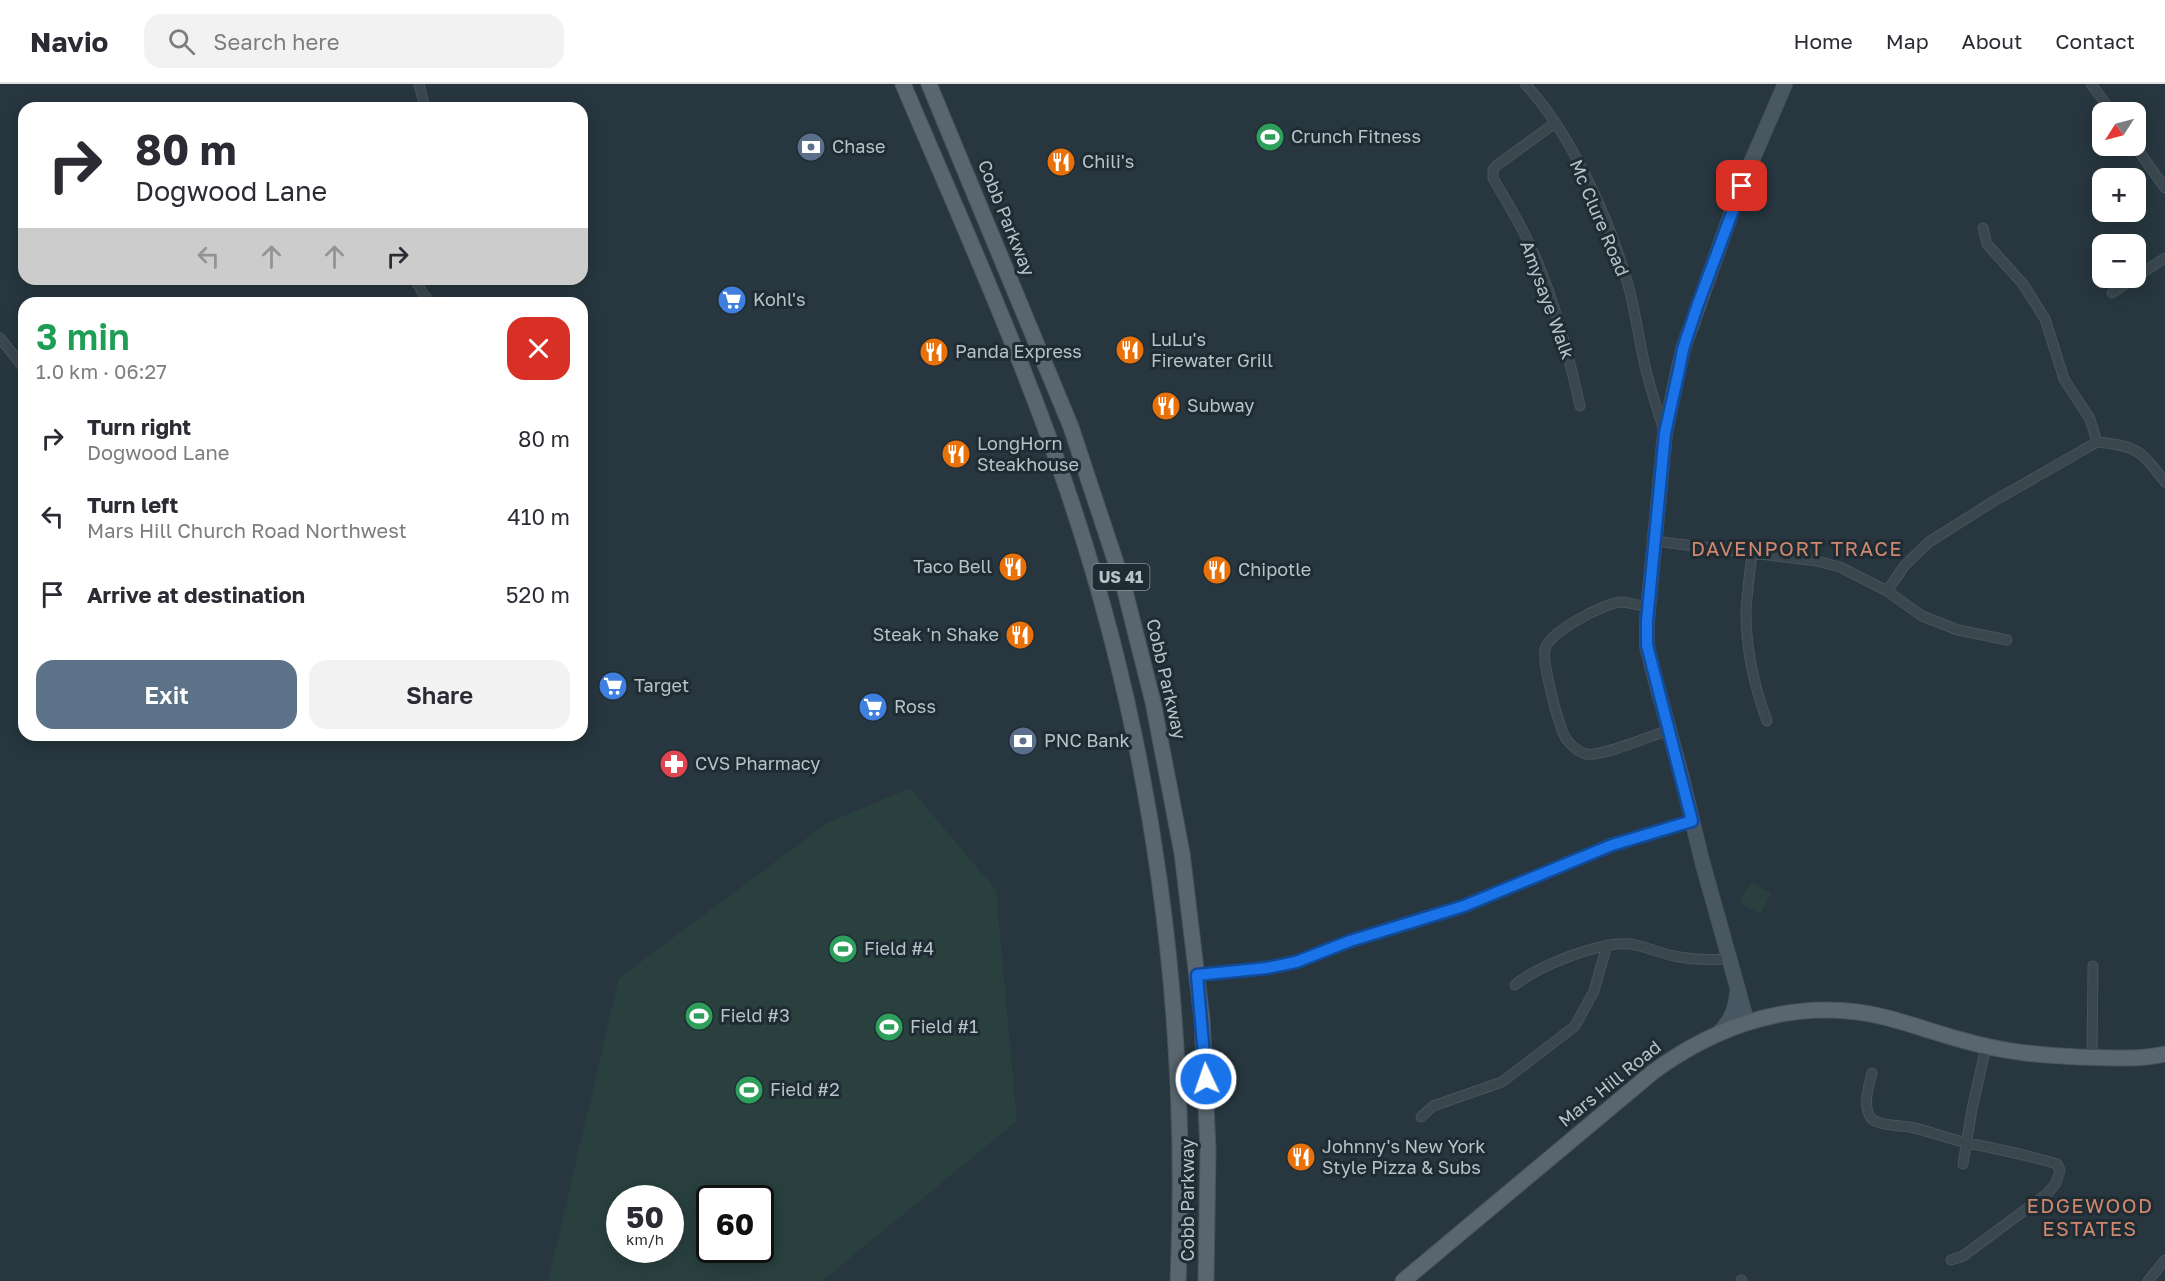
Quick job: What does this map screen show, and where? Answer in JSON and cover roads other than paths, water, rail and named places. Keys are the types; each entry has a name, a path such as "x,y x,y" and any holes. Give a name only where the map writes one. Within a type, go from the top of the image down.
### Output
{"main road":[{"name":"Cobb Parkway","path":"903,84 1041,415 1072,503 1114,647 1146,797 1173,1008 1178,1098 1178,1281"},
{"name":"Cobb Parkway","path":"929,84 1071,427 1124,587 1144,665 1182,853 1197,975 1208,1150 1206,1281"},
{"name":"Mars Hill Road","path":"1403,1281 1646,1077 1675,1056 1747,1022 1801,1011 1848,1011 1898,1020 1986,1047 2022,1054 2119,1058 2165,1054"},
{"path":"1179,1222 1188,1281"}],"street":[{"path":"419,84 424,102"},
{"name":"Mc Clure Road","path":"1525,84 1555,123 1582,172 1607,227 1628,286 1646,370 1665,433"},
{"path":"1747,1022 1647,645 1648,607 1665,433 1683,349 1742,186 1785,84"},
{"path":"2091,84 2104,102"},
{"name":"Amysaye Walk","path":"1555,123 1496,166 1493,170 1493,178 1535,257 1568,353 1580,406"},
{"path":"2142,156 2165,188"},
{"path":"1983,228 1987,244 2023,284 2045,319 2064,379 2090,419 2097,442"},
{"path":"2146,270 2165,258"},
{"path":"2112,293 2120,288"},
{"path":"0,338 18,362"},
{"path":"1887,591 1905,565 1929,542 1994,501 2097,442 2131,447 2143,455 2165,482"},
{"path":"1654,541 1817,561 1840,567 1887,591 1922,616 1958,630 2007,640"},
{"path":"1752,553 1746,612 1748,652 1757,693 1767,721"},
{"path":"1648,607 1621,602 1577,621 1550,638 1545,646 1544,659 1548,683 1565,737 1584,754 1606,752 1669,730"},
{"path":"1197,975 1267,968 1296,962 1350,941 1464,906 1612,845 1692,821"},
{"path":"1515,985 1527,975 1607,945 1630,945 1696,960 1729,959"},
{"path":"1422,1117 1433,1106 1502,1082 1575,1026 1594,991 1607,945"},
{"path":"2092,1058 2093,966"},
{"path":"1718,1034 1734,1010 1737,988"},
{"path":"1963,1164 1986,1047"},
{"path":"1872,1073 1867,1097 1871,1119 1876,1122 1912,1128 1966,1143 2039,1158 2057,1164 2060,1170 2056,1183 2048,1193 1963,1256 1951,1260"},
{"path":"2153,1279 2165,1260"}],"place":[{"name":"Crunch Fitness","path":"1270,137"},
{"name":"Chase","path":"811,147"},
{"name":"Chili's","path":"1061,162"},
{"name":"Kohl's","path":"732,300"},
{"name":"LuLu's Firewater Grill","path":"1130,350"},
{"name":"Panda Express","path":"934,352"},
{"name":"Subway","path":"1166,406"},
{"name":"LongHorn Steakhouse","path":"956,454"},
{"name":"Taco Bell","path":"1013,567"},
{"name":"Chipotle","path":"1217,570"},
{"name":"Steak 'n Shake","path":"1020,635"},
{"name":"Target","path":"613,686"},
{"name":"Ross","path":"873,707"},
{"name":"PNC Bank","path":"1023,741"},
{"name":"CVS Pharmacy","path":"674,764"},
{"name":"Field #4","path":"843,949"},
{"name":"Field #3","path":"699,1016"},
{"name":"Field #1","path":"889,1027"},
{"name":"Field #2","path":"749,1090"},
{"name":"Johnny's New York Style Pizza & Subs","path":"1301,1157"}],"district":[{"name":"DAVENPORT TRACE","path":"1797,549"},
{"name":"EDGEWOOD ESTATES","path":"2090,1218"}]}
